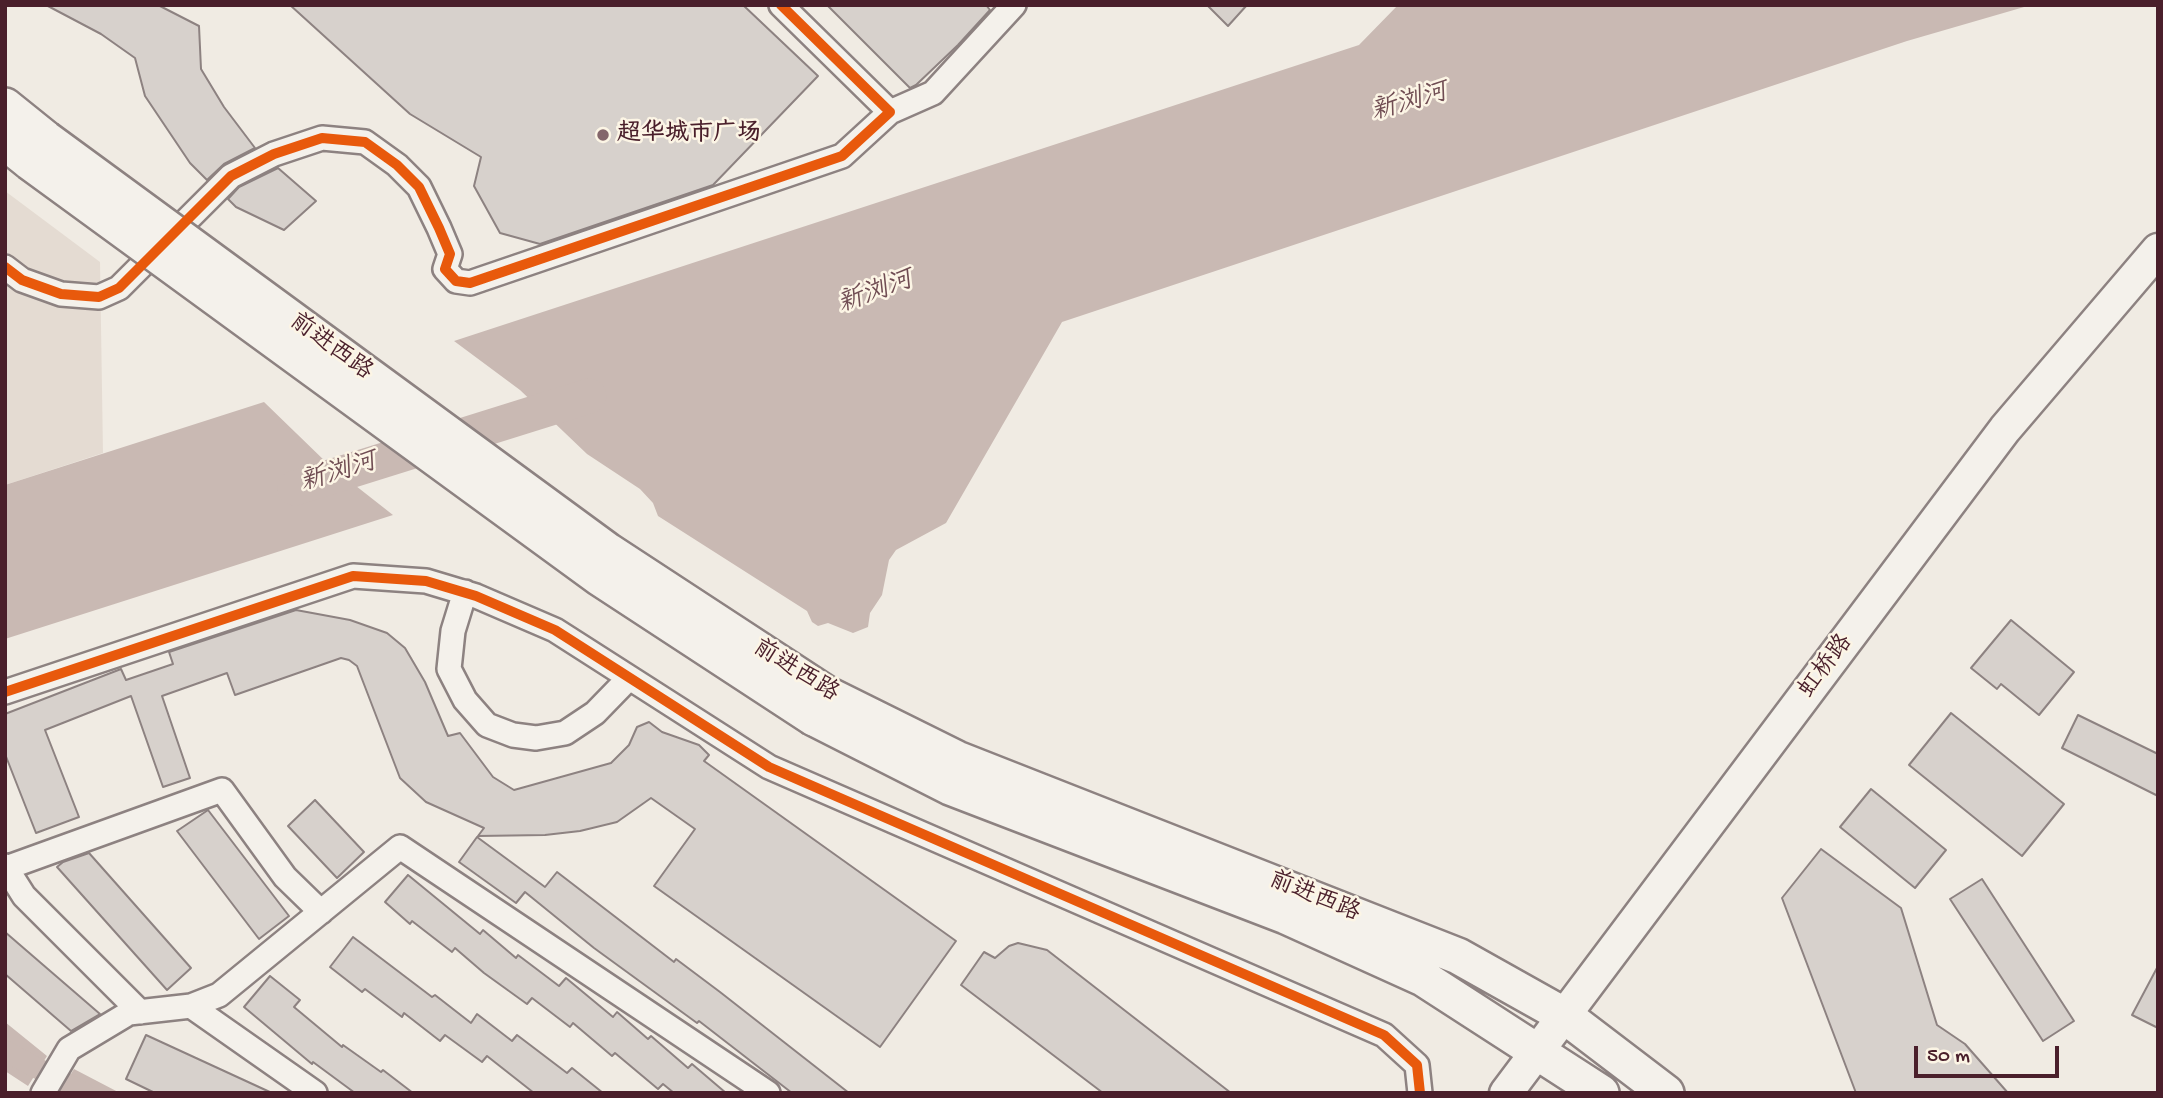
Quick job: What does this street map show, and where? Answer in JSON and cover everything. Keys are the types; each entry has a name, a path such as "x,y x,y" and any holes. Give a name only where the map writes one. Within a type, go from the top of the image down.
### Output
{"main road":[{"name":"前进西路","path":"5,106 27,148 608,551 821,707 950,787 1286,916 1423,978 1601,1093"},
{"name":"前进西路","path":"821,707 1458,956 1565,1016 1666,1093"}],"street":[{"path":"781,5 890,112"},
{"path":"5,267 22,280 61,294 99,297 118,288 231,176 274,154 321,138 365,142 397,165 419,187 439,228 450,254 445,269 456,281 470,283 842,156 890,112 933,93 1013,5"},
{"name":"虹桥路","path":"1506,1093 2005,429 2158,250"},
{"path":"5,692 353,576 426,581 465,592 555,631 769,768 1384,1035 1417,1065 1420,1093"},
{"path":"465,592 453,631 449,669 465,700 487,725 513,735 536,738 565,733 595,713 629,678"},
{"path":"140,1012 24,896 6,867 222,790 285,877 321,912"},
{"path":"50,1082 69,1048 129,1013 191,1006 219,995 400,847 768,1093"},
{"path":"191,1006 315,1093"}],"shaded area":[{"path":"5,191 100,262 103,453 5,485"}],"water":[{"path":"1398,5 2031,5 1907,41 1062,322 946,523 896,550 889,560 882,595 870,613 868,627 853,633 828,623 818,626 812,622 807,611 658,516 653,503 640,489 587,454 520,390 454,341 1359,45"},
{"path":"264,402 328,464 393,515 5,639 5,485"},
{"path":"5,1022 47,1056 28,1086 5,1071"},
{"path":"74,1069 120,1093 59,1093"}],"building":[{"path":"46,5 158,5 199,26 201,69 224,107 255,148 224,164 207,180 190,163 145,96 135,58 101,34"},
{"name":"超华城市广场","path":"290,5 743,5 818,76 713,185 540,244 500,233 474,186 481,157 410,114"},
{"path":"827,5 986,5 990,10 958,45 910,88"},
{"path":"1207,5 1247,5 1228,26"},
{"path":"278,168 316,201 284,230 236,207 228,199 239,187"},
{"path":"296,610 350,620 387,633 405,648 425,682 448,736 460,733 493,777 514,790 611,763 629,745 637,727 649,722 662,732 699,745 709,755 704,761 956,941 880,1047 654,886 695,829 651,798 617,822 580,831 545,835 478,836 484,828 426,802 400,778 357,666 341,658 235,695 227,673 162,696 190,778 163,787 131,696 45,730 79,817 36,833 5,754 5,714 121,669 126,680 173,664 169,652"},
{"path":"2011,620 2074,672 2039,715 2001,684 1997,689 1971,668"},
{"path":"1951,713 2064,804 2022,856 1909,765"},
{"path":"2078,715 2158,754 2158,796 2062,748"},
{"path":"1871,789 1946,850 1915,888 1840,827"},
{"path":"315,800 364,852 337,878 288,826"},
{"path":"208,810 289,916 259,939 177,831"},
{"path":"477,837 545,887 557,872 674,962 676,959 720,992 849,1093 792,1093 699,1021 697,1023 594,948 525,892 516,903 459,862"},
{"path":"1821,849 1901,908 1937,1025 1965,1044 2008,1093 1856,1093 1782,898"},
{"path":"89,853 191,968 167,990 57,867 63,862"},
{"path":"408,875 480,934 483,930 516,958 518,955 559,986 566,978 613,1017 617,1012 648,1039 651,1036 688,1068 692,1064 726,1093 674,1093 663,1084 658,1089 615,1053 612,1056 573,1023 570,1027 532,998 527,1004 455,948 452,952 412,921 410,924 385,902"},
{"path":"1982,879 2074,1021 2043,1041 1950,899"},
{"path":"5,932 100,1014 71,1031 5,974"},
{"path":"353,937 471,1023 477,1014 512,1041 517,1035 567,1073 572,1068 603,1093 534,1093 487,1056 482,1062 445,1035 440,1041 404,1013 402,1017 365,989 362,992 330,967"},
{"path":"1018,943 1047,950 1231,1093 1103,1093 961,985 984,952 995,958 1009,946"},
{"path":"2158,966 2158,1028 2132,1015"},
{"path":"270,976 300,1000 294,1007 342,1047 343,1045 381,1072 383,1070 413,1093 355,1093 313,1062 312,1064 244,1007"},
{"path":"146,1035 272,1093 155,1093 126,1079"}],"waterway":[{"name":"新浏河","path":"295,488 589,396"},
{"path":"5,1051 84,1093"}],"cycle path":[{"path":"5,267 22,280 61,294 99,297 119,288 231,176 274,154 322,138 365,142 397,165 419,187 439,228 450,254 445,269 456,281 470,283 842,156 890,112 781,5"},
{"path":"5,692 353,576 426,581 476,596 555,630 769,767 1384,1035 1417,1065 1420,1093"}],"place":[{"name":"超华城市广场","path":"603,135"}]}
